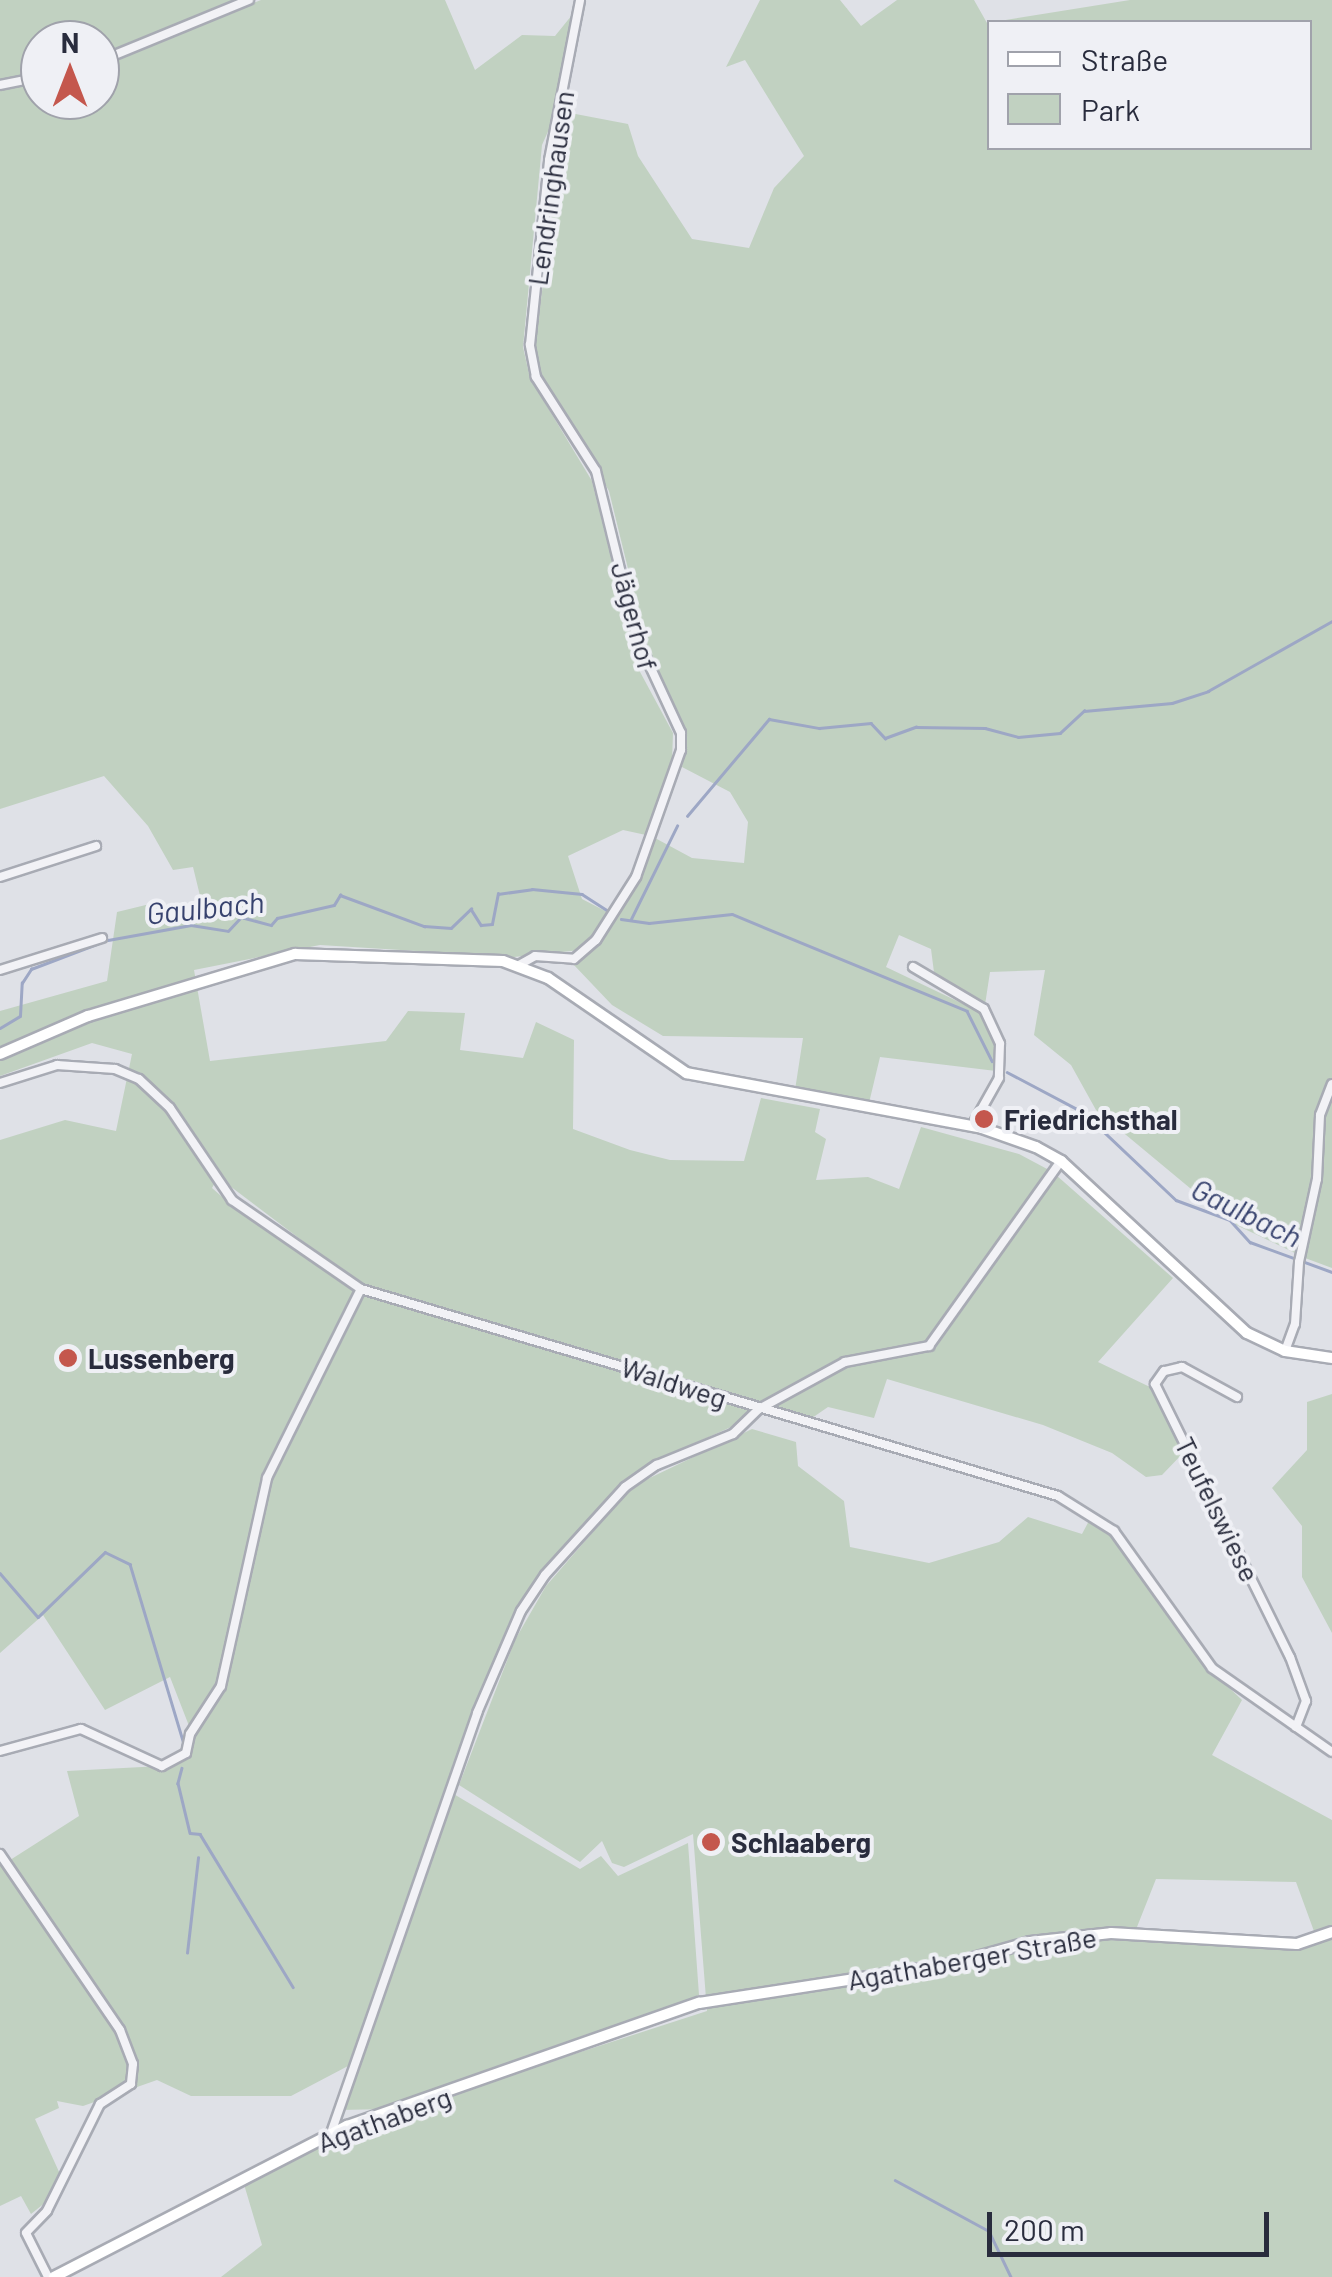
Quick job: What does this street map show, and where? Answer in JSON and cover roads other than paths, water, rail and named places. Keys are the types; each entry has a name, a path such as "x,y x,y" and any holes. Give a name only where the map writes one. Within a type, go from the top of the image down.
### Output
{"main road":[{"path":"0,1054 88,1016 295,954 435,955 519,965 686,1073 1008,1134 1061,1161 1239,1327 1285,1352 1332,1358"},
{"name":"Agathaberger Straße","path":"730,1999 1111,1933 1298,1944 1332,1932"},
{"name":"Agathaberg","path":"51,2277 331,2133 699,2003 730,1999"}],"street":[{"path":"120,54 249,0"},
{"name":"Lendringhausen","path":"536,377 530,345 549,160 580,0"},
{"name":"Jägerhof","path":"519,965 534,956 574,958 596,940 636,878 681,750 681,733 637,638 596,471 536,377"},
{"path":"0,877 96,846"},
{"path":"0,970 102,938"},
{"path":"914,968 984,1010 1000,1044 999,1078 972,1126"},
{"name":"Waldweg","path":"0,1084 58,1065 115,1069 139,1079 170,1108 232,1200 361,1289 1058,1496 1096,1518 1130,1550 1212,1668 1332,1752"},
{"path":"1285,1352 1296,1324 1300,1258 1318,1179 1320,1115 1332,1084"},
{"path":"331,2133 449,1788 521,1612 545,1575 625,1487 657,1466 734,1434 759,1408 845,1362 930,1346 1061,1161"},
{"path":"0,1750 86,1729 162,1766 178,1762 221,1686 245,1562 267,1478 361,1289"},
{"name":"Teufelswiese","path":"1237,1396 1182,1366 1164,1371 1155,1384 1290,1657 1306,1700 1296,1727"},
{"path":"0,1854 120,2030 134,2064 132,2084 100,2104 47,2211 26,2233 51,2277"}],"waterway":[{"path":"687,816 769,719 819,728 871,723 885,738 916,727 985,728 1018,737 1060,733 1084,711 1172,703 1208,691 1332,621"},
{"path":"631,919 677,826"},
{"name":"Gaulbach","path":"108,940 191,925 228,931 241,917 271,925 277,918 334,905 340,895 424,926 451,928 471,909 481,925 492,924 498,894 532,889 582,894 607,910"},
{"name":"Gaulbach","path":"621,919 649,923 732,914 967,1011 992,1061"},
{"name":"Gaulbach","path":"0,1028 20,1016 22,983 31,969 97,944"},
{"name":"Gaulbach","path":"1007,1072 1083,1112 1176,1200 1230,1220 1250,1242 1332,1272"},
{"path":"0,1573 38,1617 105,1552 130,1564 184,1744"},
{"path":"182,1768 178,1783 190,1833 200,1834 293,1987"},
{"path":"187,1953 198,1858"},
{"path":"895,2180 989,2231 1011,2277"}],"place":[{"name":"Friedrichsthal","path":"984,1119"},
{"name":"Lussenberg","path":"68,1358"},
{"name":"Schlaaberg","path":"711,1842"}]}
